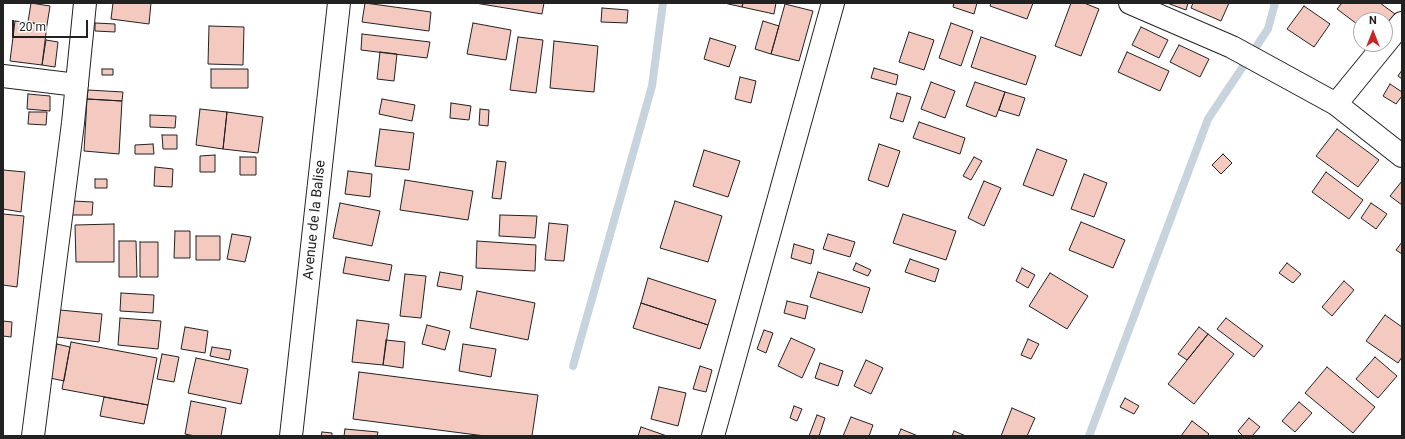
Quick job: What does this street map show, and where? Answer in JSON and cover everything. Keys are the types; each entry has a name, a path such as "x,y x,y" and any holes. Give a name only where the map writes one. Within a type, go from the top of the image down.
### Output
{"street":[{"path":"33,436 77,85 85,3"},
{"name":"Avenue de la Balise","path":"291,436 339,3"},
{"path":"713,436 833,3"},
{"path":"1130,3 1232,47 1336,104 1402,156"},
{"path":"1393,34 1402,23"},
{"path":"1336,104 1378,52"},
{"path":"3,76 77,85"}],"building":[{"path":"31,3 50,6 47,25 28,22"},
{"path":"113,3 151,3 149,24 111,19"},
{"path":"365,3 431,12 429,31 362,22"},
{"path":"475,3 544,3 542,14"},
{"path":"724,3 743,3 742,7"},
{"path":"743,3 776,3 774,14 742,7"},
{"path":"954,3 977,3 974,14 953,7"},
{"path":"991,3 1033,3 1027,19 990,6"},
{"path":"1071,3 1084,3 1099,9 1081,56 1055,46"},
{"path":"1167,3 1188,3 1186,10"},
{"path":"1193,3 1229,3 1221,21 1191,8"},
{"path":"1342,3 1380,3 1392,12 1353,12 1353,21 1337,9"},
{"path":"785,4 813,11 799,61 771,54"},
{"path":"1304,6 1330,24 1314,47 1287,29"},
{"path":"602,8 628,10 627,23 601,22"},
{"path":"15,21 47,25 42,65 10,61"},
{"path":"763,21 779,26 771,54 755,49"},
{"path":"95,23 115,24 115,32 95,31"},
{"path":"473,23 511,30 506,60 467,54"},
{"path":"951,23 973,31 961,66 939,58"},
{"path":"209,26 244,27 243,65 208,64"},
{"path":"1141,27 1168,40 1159,58 1132,45"},
{"path":"909,32 934,40 924,70 899,62"},
{"path":"362,34 430,42 427,58 361,50"},
{"path":"518,37 543,40 536,93 510,90"},
{"path":"981,37 1036,56 1026,85 971,67"},
{"path":"710,38 736,46 729,67 704,59"},
{"path":"46,40 58,42 55,67 42,65"},
{"path":"554,41 598,46 594,92 550,88"},
{"path":"1179,45 1209,59 1200,77 1170,62"},
{"path":"380,52 397,54 394,81 377,79"},
{"path":"1127,52 1169,71 1160,91 1118,72"},
{"path":"874,68 898,75 896,85 871,78"},
{"path":"102,69 113,69 113,75 102,75"},
{"path":"211,69 248,69 248,88 211,88"},
{"path":"1402,70 1402,79 1398,76"},
{"path":"740,77 756,81 751,103 735,99"},
{"path":"931,82 955,91 945,118 921,109"},
{"path":"975,82 1005,92 996,117 966,106"},
{"path":"1390,84 1402,92 1402,96 1396,104 1383,96"},
{"path":"88,90 123,92 122,101 87,99"},
{"path":"1005,92 1025,98 1019,116 999,110"},
{"path":"897,93 911,97 903,122 890,118"},
{"path":"28,94 50,96 50,111 27,109"},
{"path":"87,99 122,101 119,154 84,151"},
{"path":"382,99 415,105 412,121 379,114"},
{"path":"451,103 471,106 469,120 450,118"},
{"path":"200,109 227,112 223,149 196,145"},
{"path":"480,109 489,110 488,126 479,125"},
{"path":"29,112 47,112 46,125 28,124"},
{"path":"227,112 263,117 258,153 223,149"},
{"path":"150,115 176,116 175,128 150,127"},
{"path":"919,122 965,138 960,154 913,138"},
{"path":"380,129 414,133 409,170 375,166"},
{"path":"1337,129 1379,160 1358,187 1316,156"},
{"path":"162,135 177,135 177,149 163,149"},
{"path":"153,144 154,154 135,154 135,145"},
{"path":"879,144 900,151 888,187 868,180"},
{"path":"1037,149 1067,160 1053,196 1023,185"},
{"path":"704,150 740,161 728,197 693,186"},
{"path":"1223,154 1232,163 1221,174 1212,165"},
{"path":"215,155 215,172 200,172 200,156"},
{"path":"240,157 256,157 256,175 240,175"},
{"path":"974,157 982,161 971,180 963,176"},
{"path":"497,161 506,162 501,199 492,198"},
{"path":"155,167 173,169 172,187 154,186"},
{"path":"3,170 25,172 21,212 3,209"},
{"path":"348,171 372,174 370,197 345,194"},
{"path":"1326,172 1363,200 1349,219 1312,192"},
{"path":"1084,174 1107,183 1094,217 1071,209"},
{"path":"95,179 107,179 107,188 95,188"},
{"path":"405,180 473,191 468,220 400,210"},
{"path":"984,181 1001,188 984,226 968,218"},
{"path":"1402,181 1402,205 1390,196"},
{"path":"72,201 93,202 92,215 72,215"},
{"path":"675,201 722,216 708,262 660,248"},
{"path":"340,203 380,211 372,246 333,238"},
{"path":"1371,203 1387,214 1376,229 1361,218"},
{"path":"3,214 24,216 17,287 3,285"},
{"path":"903,214 956,231 946,260 893,243"},
{"path":"500,215 537,216 535,238 499,236"},
{"path":"1081,222 1125,240 1113,268 1069,250"},
{"path":"549,223 568,225 564,261 545,260"},
{"path":"114,224 114,262 76,262 75,225"},
{"path":"175,231 190,231 190,258 174,258"},
{"path":"232,234 251,237 245,262 227,259"},
{"path":"828,234 855,242 850,257 823,249"},
{"path":"196,236 220,236 220,260 196,260"},
{"path":"119,241 136,241 137,277 119,277"},
{"path":"477,241 536,245 535,271 476,268"},
{"path":"140,242 158,242 158,277 140,277"},
{"path":"1402,242 1402,254 1396,250"},
{"path":"794,244 814,250 811,264 791,258"},
{"path":"346,257 392,265 389,281 343,273"},
{"path":"910,259 939,269 935,282 905,272"},
{"path":"856,263 871,270 868,276 853,270"},
{"path":"1287,263 1301,274 1293,283 1279,273"},
{"path":"1022,268 1035,275 1028,288 1016,281"},
{"path":"440,272 463,276 461,290 437,286"},
{"path":"818,272 870,288 862,313 810,297"},
{"path":"1050,273 1088,296 1067,329 1029,306"},
{"path":"405,274 426,276 421,318 400,316"},
{"path":"648,278 716,300 708,325 641,303"},
{"path":"1344,281 1354,290 1332,316 1322,307"},
{"path":"477,291 535,303 528,340 470,328"},
{"path":"121,293 154,295 153,313 120,311"},
{"path":"787,301 808,306 805,319 784,313"},
{"path":"641,303 708,325 700,349 633,328"},
{"path":"60,310 102,314 99,342 57,337"},
{"path":"1385,315 1402,327 1402,357 1398,363 1366,341"},
{"path":"120,318 161,321 158,349 118,345"},
{"path":"1226,318 1263,346 1254,357 1217,329"},
{"path":"357,320 389,324 383,365 352,362"},
{"path":"3,321 12,322 11,337 3,336"},
{"path":"427,325 450,331 445,350 422,344"},
{"path":"185,327 208,331 205,353 181,349"},
{"path":"1199,327 1208,334 1187,360 1178,354"},
{"path":"764,330 773,333 766,353 757,349"},
{"path":"1208,334 1234,354 1194,404 1168,384"},
{"path":"791,338 815,349 802,378 778,366"},
{"path":"1028,339 1039,344 1031,359 1021,355"},
{"path":"386,340 405,342 403,368 383,365"},
{"path":"71,342 157,358 148,405 62,389"},
{"path":"57,344 70,347 64,381 50,378"},
{"path":"463,344 496,349 491,377 459,371"},
{"path":"212,347 231,350 229,360 210,356"},
{"path":"162,354 179,357 174,382 157,379"},
{"path":"1375,357 1397,376 1378,398 1356,379"},
{"path":"196,358 248,369 241,404 188,393"},
{"path":"866,360 883,368 871,394 854,386"},
{"path":"820,363 843,371 838,386 815,378"},
{"path":"700,366 712,370 706,392 693,389"},
{"path":"1327,367 1375,407 1353,433 1305,393"},
{"path":"359,372 538,395 532,436 485,436 353,419"},
{"path":"659,387 686,393 678,426 651,419"},
{"path":"104,397 148,405 144,424 100,416"},
{"path":"1125,398 1139,406 1134,414 1120,407"},
{"path":"191,401 226,408 221,436 195,436 185,434"},
{"path":"1299,402 1312,413 1295,432 1282,421"},
{"path":"794,406 802,409 797,421 790,418"},
{"path":"1012,408 1035,418 1027,436 1001,436"},
{"path":"817,415 825,418 819,436 809,436"},
{"path":"851,417 873,425 869,436 843,436"},
{"path":"1249,418 1260,427 1252,436 1243,436 1238,431"},
{"path":"1192,421 1209,434 1207,436 1181,436"},
{"path":"641,427 667,436 638,436"},
{"path":"345,429 378,432 377,436 344,436"},
{"path":"901,429 918,436 898,436"},
{"path":"954,431 966,436 952,436"},
{"path":"322,432 332,433 332,436 321,436"}],"waterway":[{"path":"573,366 652,86 663,3"},
{"path":"1089,436 1208,119 1268,29 1275,3"}]}
